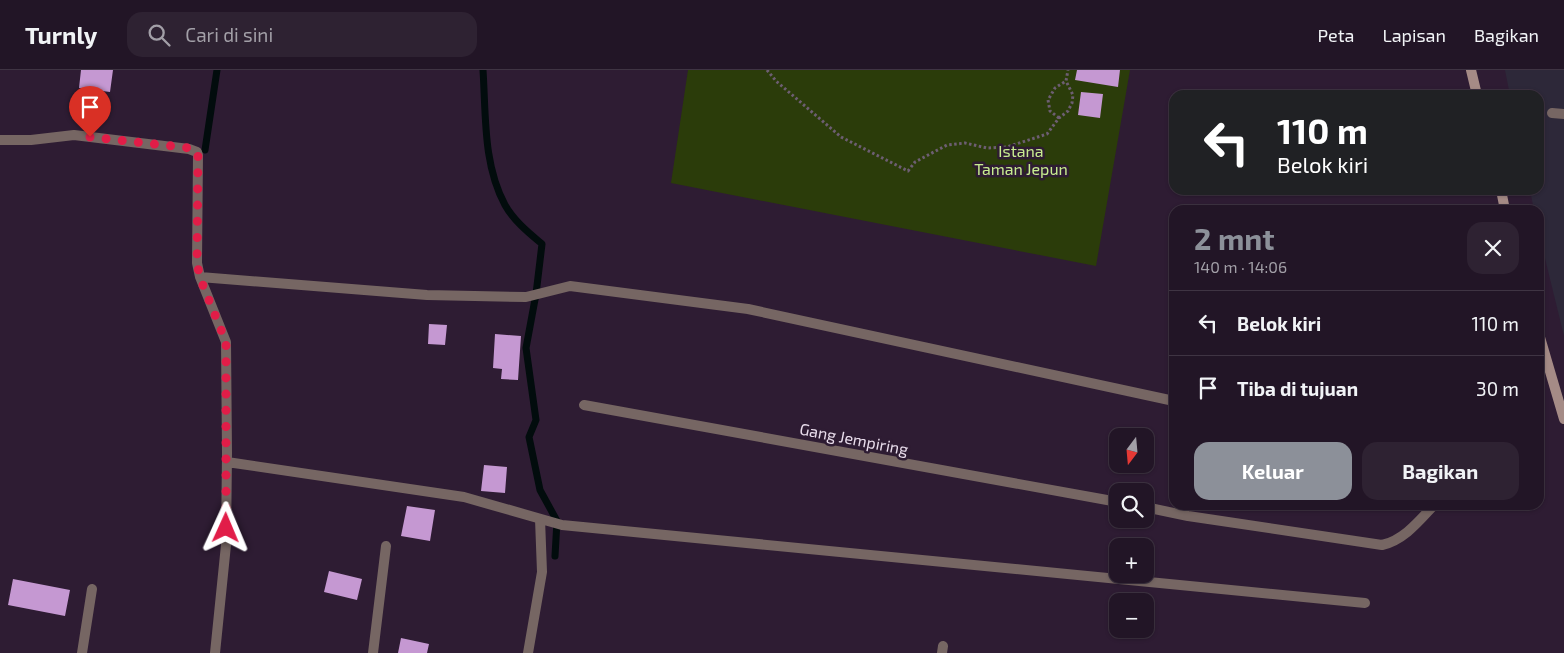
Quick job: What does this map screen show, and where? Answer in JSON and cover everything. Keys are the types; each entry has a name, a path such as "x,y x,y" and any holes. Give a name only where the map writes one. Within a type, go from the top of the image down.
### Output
{"main road":[{"path":"1471,70 1476,90"},
{"path":"1544,351 1564,419"}],"street":[{"path":"1552,113 1564,114"},
{"path":"0,140 31,140 74,135 181,147 197,152 199,160 196,202 197,263 200,278 226,342 226,545 215,653"},
{"path":"200,278 427,295 526,297 570,286 748,309 1169,400"},
{"name":"Gang Jempiring","path":"584,405 1109,500"},
{"path":"227,462 257,468 464,496 562,525 1365,603"},
{"path":"1154,510 1382,545 1391,543 1414,527 1429,510"},
{"path":"528,653 542,572 543,520"},
{"path":"373,653 386,546"},
{"path":"82,653 92,589"}],"path":[{"path":"767,70 776,81 841,137 908,171 915,162 947,145 965,144 987,148 1007,148 1047,134 1059,118 1068,111 1072,102 1073,95 1066,81 1068,70"},
{"path":"1059,118 1050,111 1048,100 1055,88 1066,81"}],"shaded area":[{"path":"1505,70 1564,70 1564,336 1544,254 1544,205 1533,205 1531,195 1544,195 1544,90 1509,90"}],"green space":[{"name":"Istana Taman Jepun","path":"688,70 1130,70 1096,266 671,183"}],"building":[{"path":"81,70 113,70 110,92 79,88"},
{"path":"1077,70 1120,70 1118,87 1075,80"},
{"path":"1081,92 1103,94 1100,118 1078,115"},
{"path":"429,324 447,325 445,345 428,344"},
{"path":"495,334 521,336 518,380 501,379 502,369 493,368"},
{"path":"484,465 507,467 505,493 481,491"},
{"path":"407,506 435,510 430,541 401,536"},
{"path":"329,571 362,579 357,600 324,592"},
{"path":"13,579 70,590 65,616 8,605"},
{"path":"401,638 429,644 427,653 398,653"}],"waterway":[{"path":"205,150 217,70"},
{"path":"483,70 485,122 489,156 498,189 505,205 513,216 542,244 536,294 526,348 536,420 529,437 540,490 557,521 555,556"}],"route":[{"path":"90,137 190,148 198,154 196,202 197,263 200,278 226,342 226,528"}]}
